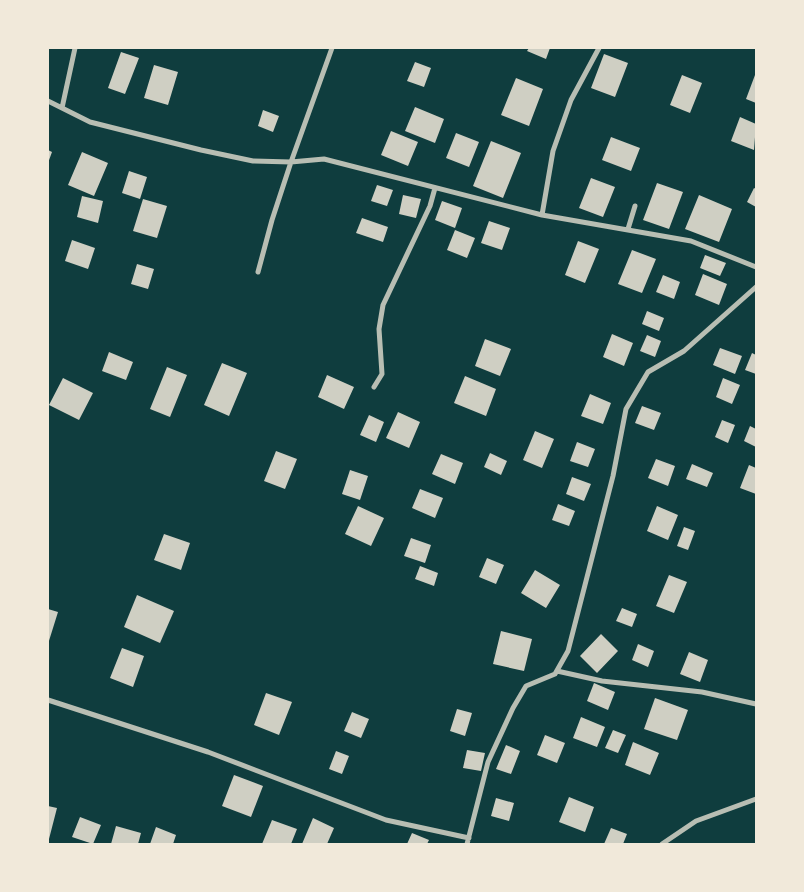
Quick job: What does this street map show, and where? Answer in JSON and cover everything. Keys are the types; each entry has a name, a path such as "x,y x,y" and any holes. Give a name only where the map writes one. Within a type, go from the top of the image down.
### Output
{"street":[{"path":"62,108 75,48"},
{"path":"258,272 272,220 291,162 332,48"},
{"path":"542,215 556,143 571,100 599,48"},
{"path":"48,101 90,122 201,150 253,161 291,162 324,159 542,215 691,241 756,268"},
{"path":"374,387 382,374 379,329 383,306 430,206 434,188"},
{"path":"628,229 635,206"},
{"path":"467,844 488,762 513,708 526,686 557,671 568,650 613,476 626,409 648,372 684,352 756,287"},
{"path":"557,671 602,681 702,692 756,704"},
{"path":"48,700 208,752 386,820 469,838"},
{"path":"662,844 696,821 756,799"}],"building":[{"path":"529,48 550,48 546,59 527,51"},
{"path":"121,52 139,58 125,94 108,88"},
{"path":"604,54 628,63 615,97 591,88"},
{"path":"415,62 431,68 424,87 407,81"},
{"path":"154,65 178,72 168,105 144,98"},
{"path":"682,75 702,83 690,113 670,105"},
{"path":"756,76 756,103 746,99"},
{"path":"516,78 543,89 529,126 501,115"},
{"path":"415,107 444,119 435,143 405,131"},
{"path":"263,110 279,116 273,132 258,126"},
{"path":"740,117 756,124 754,150 731,141"},
{"path":"391,131 418,142 408,166 381,155"},
{"path":"456,133 479,142 469,167 446,158"},
{"path":"611,137 640,148 631,171 602,160"},
{"path":"491,141 521,153 503,198 473,186"},
{"path":"48,150 52,152 48,163"},
{"path":"82,152 108,163 94,196 68,185"},
{"path":"129,171 147,177 140,199 122,193"},
{"path":"591,178 615,187 603,217 579,208"},
{"path":"657,183 683,192 669,229 643,220"},
{"path":"377,185 393,190 387,206 371,201"},
{"path":"754,188 756,189 756,207 747,202"},
{"path":"403,195 421,199 416,218 399,214"},
{"path":"699,195 732,209 719,242 685,229"},
{"path":"82,196 103,201 98,223 77,217"},
{"path":"143,199 167,206 157,238 133,231"},
{"path":"442,201 462,208 455,228 435,220"},
{"path":"362,218 388,227 383,242 356,233"},
{"path":"489,221 510,228 502,250 481,243"},
{"path":"455,230 475,238 467,258 447,250"},
{"path":"72,240 95,248 88,269 65,261"},
{"path":"578,241 599,249 585,283 565,275"},
{"path":"632,250 656,259 642,293 618,284"},
{"path":"705,255 726,263 720,276 700,268"},
{"path":"137,264 154,269 148,289 131,284"},
{"path":"703,274 727,284 719,305 695,295"},
{"path":"663,275 680,282 674,299 656,292"},
{"path":"647,311 664,318 659,331 642,324"},
{"path":"612,334 633,343 624,366 603,357"},
{"path":"647,335 661,341 655,357 640,351"},
{"path":"485,339 511,349 500,376 475,366"},
{"path":"720,348 742,356 735,374 713,365"},
{"path":"109,352 133,362 126,380 102,371"},
{"path":"752,353 756,355 756,374 745,370"},
{"path":"222,363 247,373 229,416 204,405"},
{"path":"167,367 187,375 170,417 150,409"},
{"path":"327,375 354,387 344,409 318,397"},
{"path":"465,376 496,389 486,416 454,403"},
{"path":"63,378 93,393 79,420 49,405"},
{"path":"723,378 740,385 732,404 716,397"},
{"path":"590,394 611,403 603,424 581,416"},
{"path":"642,406 661,413 654,430 635,423"},
{"path":"398,412 420,422 409,448 386,438"},
{"path":"369,415 384,422 376,442 360,435"},
{"path":"722,420 735,425 728,443 715,437"},
{"path":"750,426 756,429 756,447 744,441"},
{"path":"535,431 554,439 542,468 523,460"},
{"path":"577,442 595,449 588,467 570,461"},
{"path":"276,451 297,459 285,489 264,481"},
{"path":"490,453 507,461 501,475 484,467"},
{"path":"441,454 463,463 455,484 432,474"},
{"path":"656,459 675,466 668,486 648,478"},
{"path":"692,464 713,473 707,487 686,479"},
{"path":"749,465 756,468 756,494 740,488"},
{"path":"350,470 368,476 360,500 342,494"},
{"path":"572,477 591,484 584,501 566,494"},
{"path":"420,489 443,498 435,518 412,508"},
{"path":"558,504 575,511 569,526 552,520"},
{"path":"358,506 384,518 371,546 345,534"},
{"path":"657,506 678,515 668,540 647,531"},
{"path":"684,527 695,531 688,550 677,546"},
{"path":"164,534 190,543 181,570 154,560"},
{"path":"411,538 431,545 425,563 404,556"},
{"path":"487,558 504,565 496,584 479,577"},
{"path":"420,566 438,573 434,586 415,579"},
{"path":"535,570 560,585 546,608 521,593"},
{"path":"669,575 687,582 674,613 656,606"},
{"path":"137,595 174,611 160,643 124,627"},
{"path":"622,608 637,614 632,627 616,621"},
{"path":"48,609 58,612 48,644"},
{"path":"501,631 532,639 524,671 493,664"},
{"path":"601,634 618,651 597,673 580,656"},
{"path":"638,644 654,651 648,667 632,660"},
{"path":"122,648 144,656 133,687 110,678"},
{"path":"689,652 708,660 700,682 680,674"},
{"path":"594,683 615,692 608,710 587,701"},
{"path":"266,693 292,702 279,735 254,725"},
{"path":"655,698 688,710 677,740 644,729"},
{"path":"457,709 472,713 465,736 450,731"},
{"path":"352,712 369,719 361,738 344,731"},
{"path":"581,717 605,727 597,747 573,738"},
{"path":"613,730 626,735 618,753 605,748"},
{"path":"545,735 565,743 557,763 537,755"},
{"path":"633,742 659,753 650,775 625,765"},
{"path":"506,745 520,751 511,774 496,769"},
{"path":"467,750 485,753 481,771 463,768"},
{"path":"336,751 349,756 342,774 329,769"},
{"path":"234,775 263,786 251,817 222,806"},
{"path":"569,797 594,807 585,832 559,822"},
{"path":"496,798 514,803 509,821 491,816"},
{"path":"48,806 57,808 49,839 48,839"},
{"path":"80,817 101,825 93,844 72,837"},
{"path":"313,818 334,828 327,844 302,844"},
{"path":"272,820 297,829 291,844 262,844"},
{"path":"116,826 141,833 138,844 111,844"},
{"path":"156,827 176,835 173,844 150,844"},
{"path":"611,828 627,834 623,844 604,844"},
{"path":"412,833 429,840 427,844 407,844"}]}
